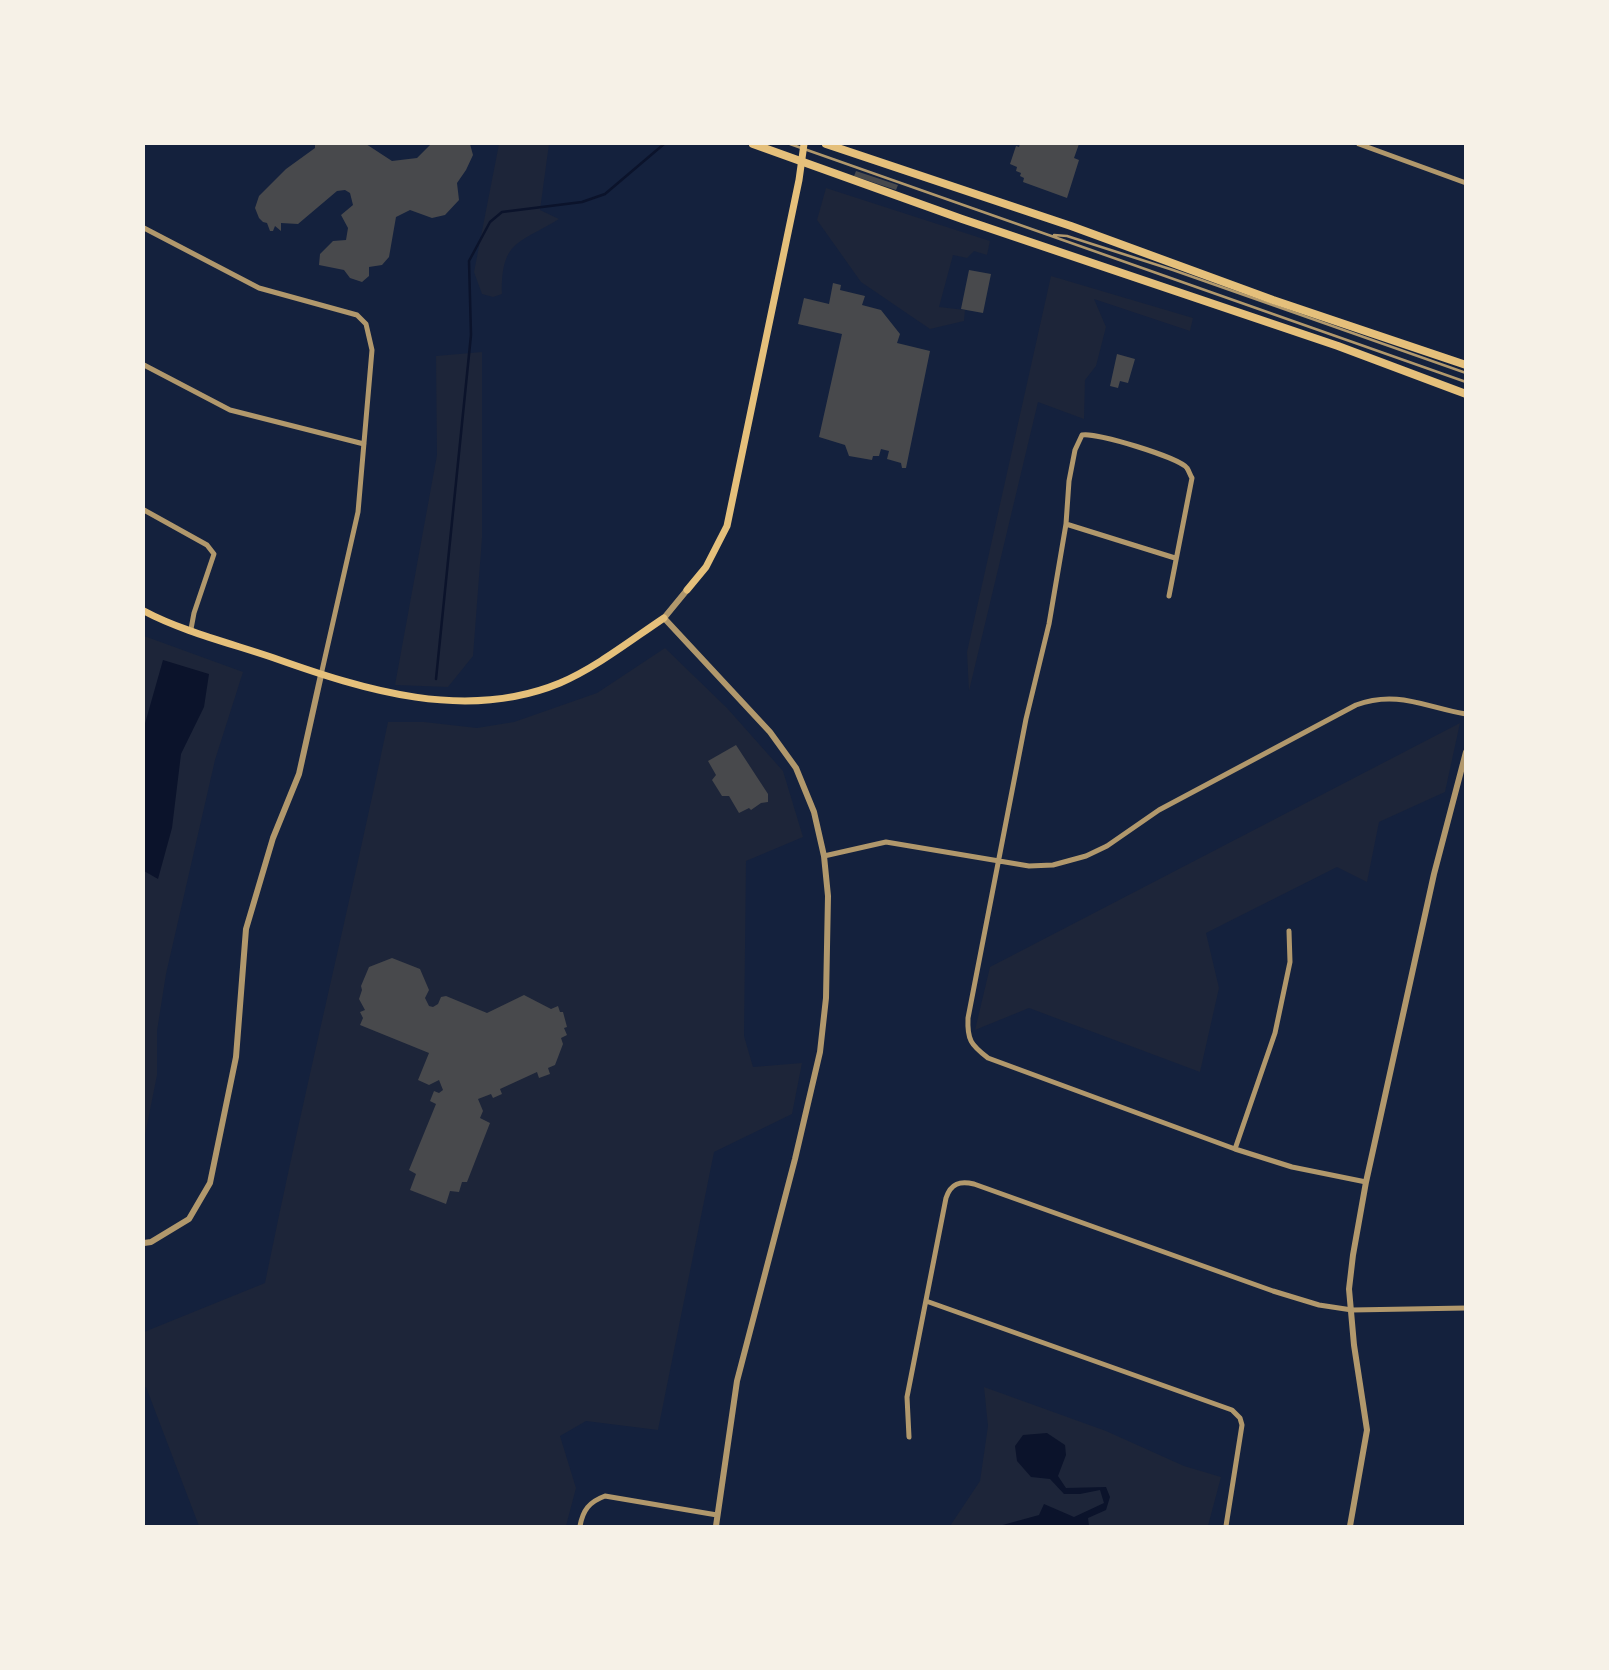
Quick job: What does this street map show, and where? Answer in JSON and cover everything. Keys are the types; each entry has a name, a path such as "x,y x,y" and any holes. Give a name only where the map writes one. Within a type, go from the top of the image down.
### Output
{"main road":[{"path":"753,144 962,219 1338,346 1465,394"},
{"path":"827,144 1465,365"},
{"path":"687,590 706,567 727,526 796,193 803,146"},
{"path":"144,611 321,675 420,699 492,700 559,683 593,666 664,618"}],"street":[{"path":"1359,144 1465,183"},
{"path":"144,228 259,288 357,315 366,324 372,350 358,512 299,774 273,838 246,929 236,1057 220,1144 210,1183 189,1219 152,1242 144,1243"},
{"path":"144,365 230,410 364,444"},
{"path":"1169,596 1192,478 1187,468 1175,460 1097,434 1082,435 1075,450 1069,481 1066,524 1049,624 1026,719 968,1018 968,1034 973,1046 988,1058 1235,1149 1292,1167 1366,1182"},
{"path":"144,510 207,545 214,554 191,629"},
{"path":"1066,524 1175,558"},
{"path":"687,590 664,618 770,732 796,768 814,812 824,856 828,944 821,1052 737,1381 716,1527"},
{"path":"824,856 886,842 998,862 1030,866 1053,865 1086,856 1107,846 1159,810 1356,705 1371,700 1401,699 1465,714"},
{"path":"1350,1527 1367,1430 1354,1345 1351,1278 1366,1182 1434,874 1465,752"},
{"path":"1235,1149 1275,1033 1290,962 1289,931"},
{"path":"909,1437 907,1397 946,1198 948,1190 962,1182 1319,1305 1352,1310 1465,1308"},
{"path":"926,1301 1232,1410 1240,1418 1242,1425 1226,1527"},
{"path":"580,1527 586,1507 605,1496 717,1515"}],"lane":[{"path":"790,144 803,146 1465,383"},
{"path":"1052,235 1068,236 1173,270 1465,373"}],"shaded area":[{"path":"499,144 549,144 540,210 559,219 515,246 505,263 502,294 493,297 482,294 474,272"},
{"path":"826,188 990,241 987,255 974,251 967,258 953,255 939,307 965,310 964,321 930,329 861,282 817,220"},
{"path":"1051,276 1193,318 1190,331 1094,299 1106,327 1096,366 1085,380 1084,419 1038,402 969,691 967,652"},
{"path":"482,352 482,538 473,656 448,687 395,685 437,455 436,356"},
{"path":"144,636 243,672 215,760 166,974 157,1031 157,1075 144,1140"},
{"path":"665,648 727,708 783,771 803,837 746,861 744,1036 753,1067 802,1063 792,1114 714,1152 658,1430 586,1421 560,1436 576,1488 566,1526 199,1526 146,1387 144,1388 144,1332 265,1283 388,722 424,722 477,728 514,722 597,693"},
{"path":"163,660 209,674 204,707 181,754 172,828 158,879 144,871 144,727"},
{"path":"1460,723 1445,792 1379,822 1367,882 1337,867 1206,933 1219,988 1200,1072 1029,1008 975,1030 990,967"},
{"path":"984,1387 1106,1431 1184,1466 1221,1477 1208,1526 950,1526 980,1481 988,1426"},
{"path":"1047,1433 1065,1445 1066,1455 1058,1476 1066,1488 1106,1487 1110,1497 1106,1510 1088,1518 1089,1526 999,1526 1039,1515 1044,1504 1074,1517 1104,1503 1100,1490 1064,1494 1050,1479 1031,1477 1017,1461 1015,1446 1023,1435"}],"building":[{"path":"315,144 366,144 392,161 417,158 431,144 470,144 473,155 457,183 459,200 445,215 432,218 410,210 396,217 389,257 382,265 369,267 369,276 362,282 350,278 344,270 319,265 320,254 333,241 346,240 348,228 341,215 353,205 350,193 345,190 337,191 298,224 281,223 281,231 275,226 273,231 270,231 267,223 259,218 255,208 259,196 286,169 315,148"},
{"path":"1020,144 1079,144 1074,158 1079,160 1067,198 1023,182 1021,173 1016,171 1017,167 1010,164 1016,146 1019,147"},
{"path":"856,171 898,185 896,190 854,176"},
{"path":"969,270 991,274 983,313 961,309"},
{"path":"833,283 841,285 840,290 865,296 862,305 881,310 900,334 897,343 930,351 906,468 902,468 901,463 887,459 889,451 881,449 879,456 873,456 872,460 849,456 845,445 819,437 842,334 798,324 804,298 829,304"},
{"path":"1117,354 1135,359 1128,383 1120,381 1118,388 1110,386"},
{"path":"736,745 768,794 768,802 739,813 729,796 722,796 712,780 716,775 708,761"},
{"path":"392,958 420,969 429,990 425,998 429,1006 433,1007 441,997 446,996 487,1013 524,995 551,1009 558,1006 560,1012 563,1012 567,1027 564,1028 567,1035 561,1038 563,1044 555,1065 548,1068 550,1074 539,1078 537,1072 500,1089 502,1094 493,1098 491,1094 478,1099 483,1111 480,1118 490,1123 467,1182 462,1182 459,1192 450,1191 446,1204 410,1190 416,1174 409,1170 436,1104 430,1101 434,1091 439,1093 443,1090 439,1080 429,1085 418,1080 429,1053 360,1025 363,1018 360,1012 365,1010 359,999 361,986 369,967"}],"waterway":[{"path":"436,679 471,335 469,261 490,222 502,212 582,202 605,194 664,144"}]}
